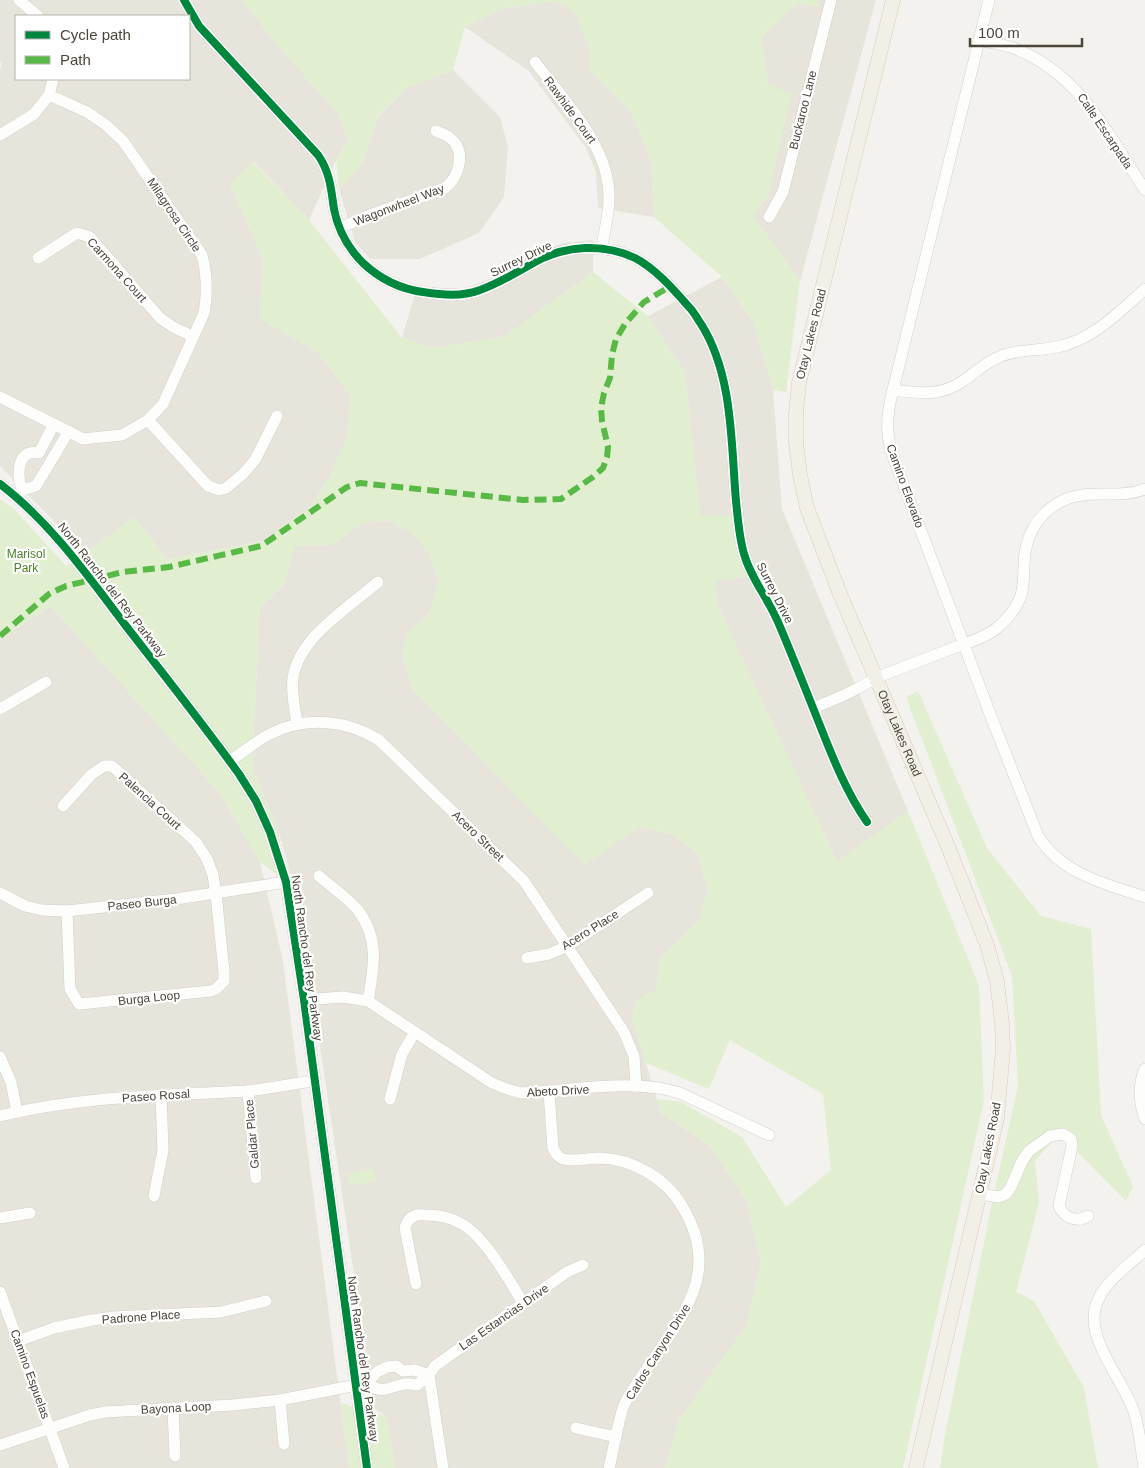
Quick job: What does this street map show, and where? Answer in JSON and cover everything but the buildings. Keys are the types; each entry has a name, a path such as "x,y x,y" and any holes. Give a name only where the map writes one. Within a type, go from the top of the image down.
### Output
{"main road":[{"name":"Otay Lakes Road","path":"893,0 799,383 796,420 797,458 807,508 836,585 949,849 987,945 997,981 1002,1024 1003,1049 997,1118 916,1468"}],"street":[{"path":"19,0 37,15"},
{"name":"Surrey Drive","path":"184,0 199,26 322,160 330,181 334,210 340,228 356,256 380,276 405,288 440,295 457,295 477,292 506,280 536,261 559,252 580,248 602,248 629,255 653,269 692,309 710,338 723,376 728,409 737,516 745,558 777,618 839,773 867,822"},
{"name":"Buckaroo Lane","path":"769,217 783,192 830,0"},
{"name":"Camino Elevado","path":"989,0 887,421 890,448 1034,828 1043,843 1055,857 1075,871 1145,897"},
{"name":"Calle Escarpada","path":"979,40 1014,48 1029,54 1072,84 1086,101 1145,190"},
{"name":"Rawhide Court","path":"535,62 594,141 602,161 609,199 602,248"},
{"path":"0,135 34,114 49,95 53,80"},
{"name":"Milagrosa Circle","path":"0,397 83,439 122,435 148,420 163,404 204,313 206,304 206,276 202,255 123,141 106,125 87,112 49,95"},
{"name":"Wagonwheel Way","path":"340,228 449,185 459,167 458,149 450,137 436,131"},
{"name":"Carmona Court","path":"38,258 77,233 90,237 160,318 192,336"},
{"path":"894,390 926,394 943,390 964,380 979,367 1002,355 1026,350 1058,347 1073,342 1097,330 1145,289"},
{"path":"148,420 208,486 219,490 226,488 237,479 255,460 277,416"},
{"path":"39,453 54,424"},
{"path":"52,460 39,453 29,454 23,458 19,465 20,494 36,486 52,460 69,431"},
{"name":"North Rancho del Rey Parkway","path":"0,484 20,494 62,544 230,761 248,788 277,848 286,882 314,1081 361,1384 367,1468"},
{"path":"813,708 859,688 875,678 964,644 997,628 1008,617 1021,597 1025,550 1030,532 1046,512 1060,502 1076,496 1093,493 1122,495 1145,489"},
{"path":"297,724 293,697 293,679 304,648 313,636 378,582"},
{"path":"0,709 46,682"},
{"name":"Acero Street","path":"230,761 268,734 297,724 323,722 341,724 360,730 379,740 524,881 624,1032 634,1056 636,1086"},
{"name":"Palencia Court","path":"63,806 91,775 104,766 112,766 200,847 211,867 216,894"},
{"path":"319,876 356,908 370,930 374,961 368,1001"},
{"name":"Paseo Burga","path":"0,893 25,906 42,910 67,911 216,894 286,882"},
{"name":"Acero Place","path":"527,958 549,954 568,946 648,893"},
{"name":"Burga Loop","path":"67,911 70,990 79,1004 211,991 224,981 216,894"},
{"name":"Abeto Drive","path":"304,1000 342,997 368,1001 492,1083 507,1090 521,1093 636,1086 668,1089 769,1135"},
{"path":"390,1100 402,1054 415,1032"},
{"path":"0,1057 11,1082 17,1112"},
{"path":"1145,1069 1140,1094 1145,1119"},
{"name":"Paseo Rosal","path":"0,1116 100,1100 248,1091 314,1081"},
{"name":"Galdar Place","path":"248,1091 256,1178"},
{"name":"Carlos Canyon Drive","path":"549,1092 553,1148 556,1155 570,1160 600,1158 617,1160 648,1173 661,1181 679,1200 693,1226 696,1238 699,1257 698,1272 689,1304 624,1406 609,1468"},
{"path":"154,1196 163,1150 161,1095"},
{"path":"980,1194 999,1196 1006,1194 1029,1151 1050,1136 1063,1134 1071,1139 1072,1146 1059,1206 1062,1212 1071,1218 1082,1219 1088,1216"},
{"path":"0,1218 30,1213"},
{"path":"416,1284 405,1228 408,1220 414,1216 433,1215 457,1222 472,1231 497,1263 523,1303"},
{"path":"1144,1468 1134,1412 1098,1341 1093,1321 1095,1307 1101,1294 1145,1250"},
{"name":"Las Estancias Drive","path":"361,1384 383,1390 405,1384 417,1385 435,1366 567,1272 583,1265"},
{"name":"Camino Espuelas","path":"0,1292 64,1468"},
{"name":"Padrone Place","path":"18,1342 54,1328 92,1320 114,1317 220,1312 266,1301"},
{"path":"361,1384 388,1367 396,1366 403,1371 415,1370 429,1374 443,1468"},
{"path":"403,1371 405,1384"},
{"name":"Bayona Loop","path":"0,1444 90,1415 105,1412 233,1405 280,1400 361,1384"},
{"path":"280,1400 284,1444"},
{"path":"173,1408 174,1456"},
{"path":"576,1428 616,1437"}],"shaded area":[{"path":"0,0 242,0 275,42 339,115 348,140 336,160 309,220 253,161 230,184 263,259 260,319 318,352 351,396 346,440 330,476 311,506 262,541 167,559 134,517 85,553 0,466 0,69 2,64 0,62"},
{"path":"818,0 876,0 800,281 753,216 768,195 768,84 761,38 797,3 818,7"},
{"path":"553,1 574,11 589,47 589,69 630,110 651,160 654,217 598,208 596,172 586,148 529,71 465,27 502,9"},
{"path":"453,70 500,117 508,147 504,197 479,233 420,259 370,259 355,242 339,189 363,163 378,117 406,88"},
{"path":"593,240 593,272 504,337 432,348 402,338 417,287 462,289 490,279 524,259 563,243"},
{"path":"722,277 753,322 773,390 782,509 908,811 837,862 718,606 715,581 753,576 700,516 685,373 648,316"},
{"path":"388,520 411,532 430,554 439,582 429,613 406,635 402,654 412,689 639,827 671,834 697,852 708,892 698,922 659,959 657,989 636,1001 632,1018 661,1113 709,1145 747,1202 761,1262 746,1326 679,1420 665,1468 395,1468 386,1416 374,1408 298,899 278,830 252,767 260,607 285,583 294,546 333,545 360,524"},
{"path":"51,606 219,792 260,862 283,961 349,1468 0,1468 0,639"}],"green space":[{"path":"242,0 818,0 819,7 797,3 761,38 768,84 792,94 768,195 753,216 800,281 786,392 773,390 753,322 722,277 654,217 651,160 630,110 589,69 589,47 574,11 553,1 502,9 465,27 453,70 406,88 378,116 363,163 339,189 336,160 348,140 339,115 275,42"},
{"name":"Marisol Park","path":"252,161 309,220 402,338 432,348 504,337 593,272 648,316 685,373 700,516 736,515 753,576 716,581 718,606 837,862 908,811 979,986 984,1100 903,1468 665,1468 679,1420 746,1326 761,1262 747,1202 709,1145 661,1113 657,1099 681,1102 742,1137 786,1207 831,1170 823,1094 730,1040 709,1089 646,1063 632,1018 636,1001 657,989 659,959 698,922 708,892 697,852 671,834 639,827 585,865 412,689 402,654 406,635 429,613 439,582 430,554 411,532 388,520 360,524 334,545 294,546 285,583 260,607 252,767 278,830 286,882 260,862 219,792 51,606 0,639 0,499 14,509 66,566 134,517 167,559 262,541 311,506 330,476 346,440 351,396 318,352 260,319 263,259 230,184"},
{"path":"918,691 987,848 1041,916 1091,929 1101,1115 1133,1187 1126,1201 1059,1133 1035,1161 1039,1203 1016,1292 1034,1301 1084,1388 1098,1468 940,1468 992,1203 1018,1086 1012,976 906,697"},
{"path":"374,1169 376,1181 349,1186 347,1174"},
{"path":"341,1403 386,1416 395,1468 349,1468"}],"marked path":[{"path":"0,636 49,594 66,586 123,572 169,567 261,546 347,487 360,483 523,500 561,499 603,468 607,457 608,447 601,408 610,378 612,355 616,339 625,324 644,302 669,287"}],"cycle path":[{"path":"184,0 199,26 318,155 328,174 336,217 345,239 363,263 384,278 399,286 415,291 445,295 466,294 494,284 547,256 572,249 598,248 623,253 643,263 664,280 691,309 711,344 725,387 729,410 738,522 745,557 778,622 841,776 867,822"},
{"path":"0,484 36,516 83,569 239,774 256,801 270,832 286,882 304,1000 367,1468"}]}
